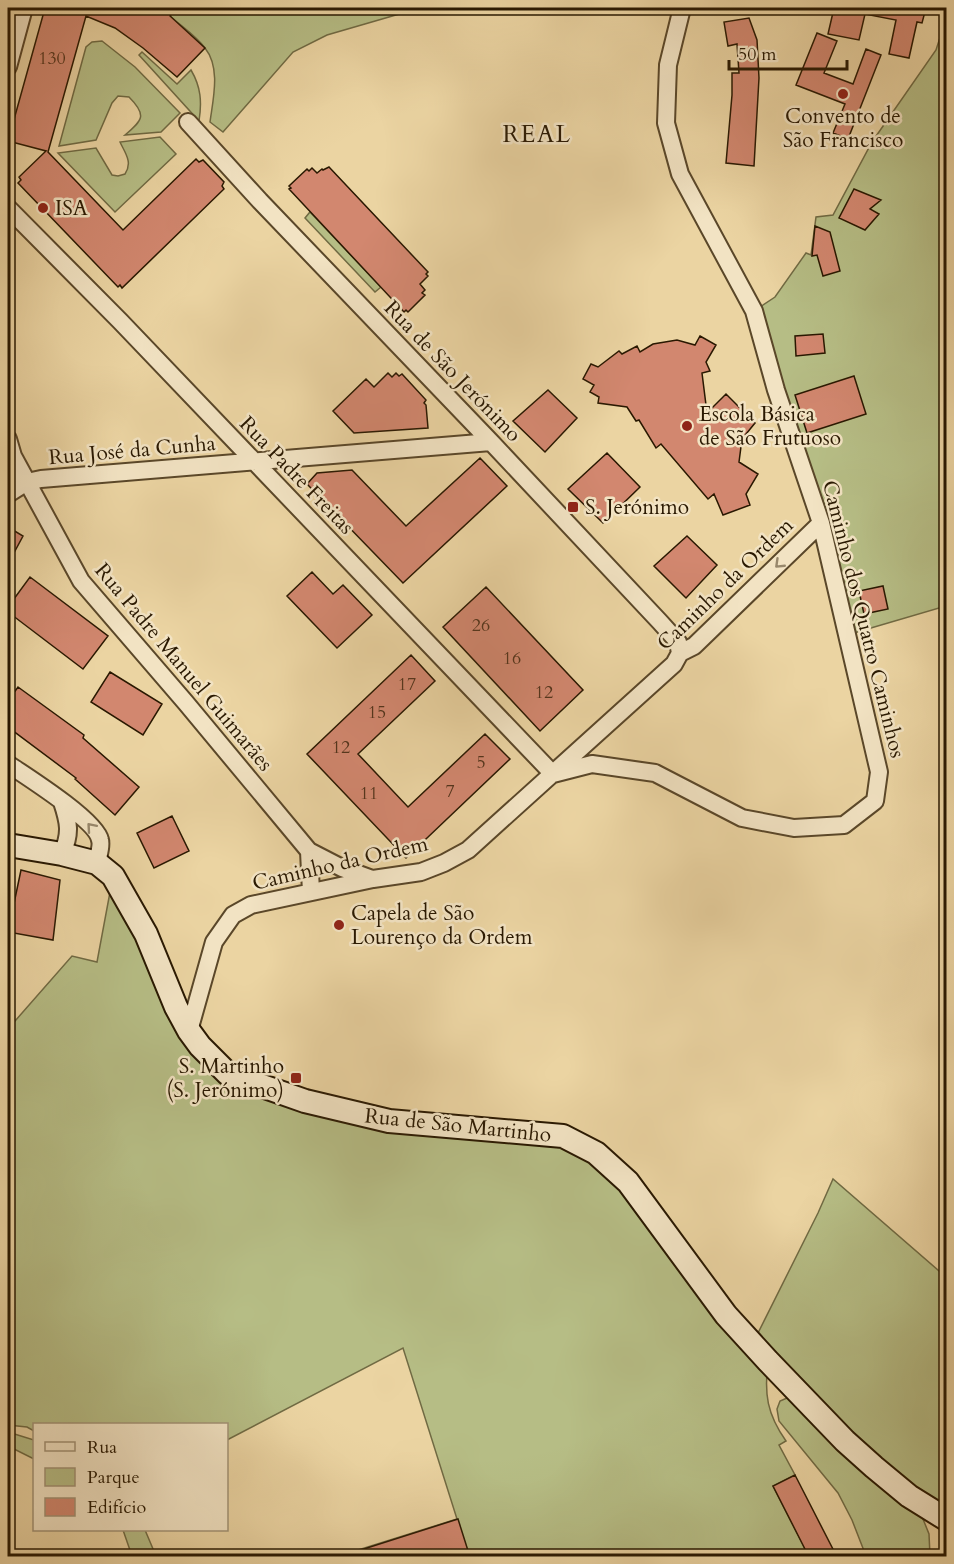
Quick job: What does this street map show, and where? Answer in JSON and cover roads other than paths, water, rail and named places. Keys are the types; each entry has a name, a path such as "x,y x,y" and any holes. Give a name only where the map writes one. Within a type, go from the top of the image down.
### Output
{"street":[{"path":"8,68 24,8"},
{"name":"Caminho dos Quatro Caminhos","path":"682,8 668,65 666,123 680,174 754,311 776,390 821,523 879,772 875,801"},
{"name":"Rua de São Jerónimo","path":"188,123 666,629 678,642 680,653"},
{"name":"Rua Padre Freitas","path":"8,208 120,321 553,774"},
{"name":"Rua Padre Manuel Guimarães","path":"8,438 13,456 81,581 309,850 342,868 373,879"},
{"name":"Rua José da Cunha","path":"27,482 491,442"},
{"path":"8,474 27,482"},
{"path":"8,494 27,482"},
{"name":"Caminho da Ordem","path":"189,1031 214,942 233,915 251,905 373,879 421,872 468,850 674,664 680,653 694,646 821,523"},
{"path":"8,764 95,828 101,840 97,862 8,844"},
{"name":"Caminho da Ordem","path":"553,774 592,764 655,773 742,818 794,828 843,825 875,801"},
{"path":"62,802 69,824 62,854"},
{"path":"309,850 311,892"},
{"name":"Rua de São Martinho","path":"97,862 113,876 127,898 146,934 176,1007 189,1031 200,1046 228,1074 305,1101 390,1121 563,1136 596,1153 628,1182 726,1315 768,1361 845,1441 874,1467 909,1496 946,1519"}],"place":[{"name":"Convento de São Francisco","path":"843,94"},
{"name":"ISA","path":"43,208"},
{"name":"Escola Básica de São Frutuoso","path":"687,426"},
{"name":"S. Jerónimo","path":"573,507"},
{"name":"Capela de São Lourenço da Ordem","path":"339,925"},
{"name":"S. Martinho (S. Jerónimo)","path":"296,1078"}],"district":[{"name":"REAL","path":"537,134"}]}
